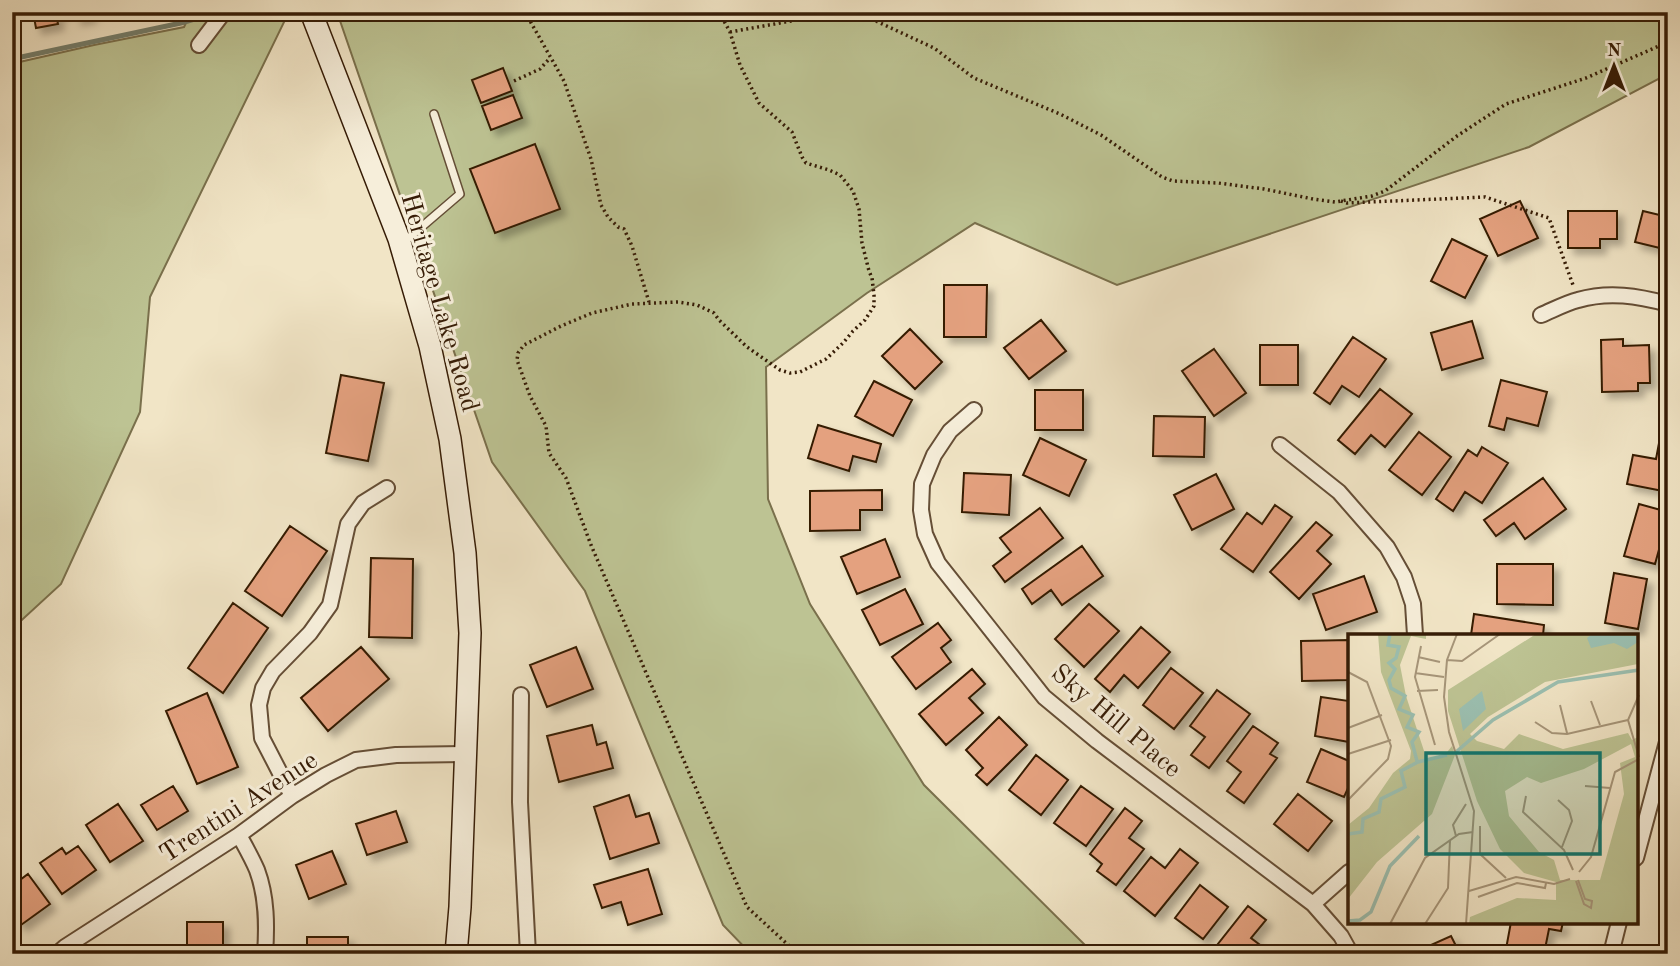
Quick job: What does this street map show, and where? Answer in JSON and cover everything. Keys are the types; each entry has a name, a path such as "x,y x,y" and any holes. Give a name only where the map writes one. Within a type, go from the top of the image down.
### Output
{"main road":[{"name":"Heritage Lake Road","path":"311,12 401,245 430,346 450,439 466,553 470,633 456,954"}],"street":[{"path":"199,45 223,12"},
{"path":"1541,315 1578,300 1611,295 1636,296 1668,304"},
{"name":"Sky Hill Place","path":"974,410 950,431 934,455 922,484 921,510 925,534 938,563 1044,697 1097,741 1313,904 1341,936 1351,954"},
{"path":"1280,445 1339,492 1387,547 1404,577 1413,604 1415,634"},
{"path":"292,796 262,738 259,705 263,688 273,671 310,634 330,605 348,524 363,503 387,488"},
{"path":"521,695 520,802 528,954"},
{"path":"1638,850 1668,738"},
{"name":"Trentini Avenue","path":"57,954 239,835 292,796 356,760 396,755 464,754"},
{"path":"239,835 257,870 267,927 265,954"},
{"path":"1313,904 1348,873"},
{"path":"1611,954 1618,924"}],"lane":[{"path":"401,245 460,194 434,114"}],"path":[{"path":"525,12 564,81 591,159 601,205 608,217 624,229 632,246 649,303"},
{"path":"719,12 730,32 740,65 759,103 792,132 806,163 840,175 853,191 859,209 862,243 874,295 874,306 866,320 826,359 800,372 780,370 747,347 714,313 697,305 678,302 632,304 592,313 524,345 517,360 530,396 546,426 549,453 566,478 591,545 747,906 798,954"},
{"path":"730,32 841,13 876,21 933,48 974,78 1060,114 1101,135 1162,177 1173,181 1230,184 1347,203 1486,197 1549,218 1578,300"},
{"path":"1340,201 1385,191 1457,136 1506,104 1586,78 1668,42"},
{"path":"513,81 540,69 550,58"}],"green space":[{"path":"191,12 286,12 287,16 150,297 140,412 61,584 12,629 12,54 15,63 184,27"},
{"path":"337,12 1668,12 1668,74 1529,147 1117,285 975,223 867,293 766,367 768,499 810,604 924,785 1094,954 751,954 723,925 585,591 492,462"}],"building":[{"path":"33,12 65,12 56,14 58,24 36,28"},
{"path":"75,12 90,12 91,16 76,19"},
{"path":"503,68 512,91 481,103 472,80"},
{"path":"513,95 522,118 491,130 482,106"},
{"path":"535,144 560,209 495,233 470,169"},
{"path":"1520,201 1538,238 1498,256 1480,219"},
{"path":"1568,211 1617,211 1617,239 1600,239 1600,248 1568,248"},
{"path":"1643,211 1668,217 1668,250 1635,242"},
{"path":"1452,239 1487,256 1465,298 1431,281"},
{"path":"944,285 987,285 986,337 944,337"},
{"path":"1041,320 1066,351 1029,379 1004,348"},
{"path":"1472,321 1483,358 1442,370 1431,333"},
{"path":"910,329 942,362 915,389 882,356"},
{"path":"1353,337 1386,359 1359,397 1342,386 1330,404 1314,393"},
{"path":"1623,339 1623,346 1649,345 1650,383 1638,383 1638,391 1602,392 1601,340"},
{"path":"1260,345 1298,345 1298,385 1260,385"},
{"path":"1214,349 1246,393 1214,416 1182,371"},
{"path":"341,375 384,383 368,461 326,453"},
{"path":"1501,380 1547,392 1538,426 1507,418 1504,430 1489,426"},
{"path":"874,381 912,400 893,436 855,416"},
{"path":"1380,389 1412,414 1385,447 1371,435 1355,454 1338,440"},
{"path":"1035,390 1083,390 1083,430 1035,430"},
{"path":"1154,416 1205,417 1204,457 1153,456"},
{"path":"818,425 881,444 876,462 853,456 849,471 808,458"},
{"path":"1419,432 1451,457 1422,495 1389,470"},
{"path":"1040,438 1086,460 1069,496 1023,475"},
{"path":"1659,443 1668,444 1668,492 1627,484 1633,455 1656,459"},
{"path":"1482,447 1508,463 1482,503 1465,492 1453,511 1436,499 1468,450 1477,456"},
{"path":"964,473 1011,475 1009,515 962,512"},
{"path":"1216,474 1234,509 1192,530 1174,495"},
{"path":"1543,478 1566,509 1525,539 1514,523 1496,536 1484,520"},
{"path":"882,490 882,510 860,510 860,530 810,531 810,491"},
{"path":"1639,504 1668,512 1655,564 1624,556"},
{"path":"1275,505 1292,517 1253,572 1221,549 1247,513 1262,524"},
{"path":"1040,508 1063,538 1005,582 993,566 1011,552 1000,538"},
{"path":"1316,522 1332,535 1317,551 1331,564 1299,599 1270,572"},
{"path":"290,526 327,551 282,616 245,591"},
{"path":"885,539 900,577 857,594 841,557"},
{"path":"1082,546 1103,576 1062,605 1051,590 1032,604 1022,589"},
{"path":"371,558 413,559 412,638 369,637"},
{"path":"1497,564 1553,564 1553,605 1497,604"},
{"path":"1614,573 1647,579 1638,629 1605,623"},
{"path":"1364,576 1377,612 1326,630 1313,594"},
{"path":"905,589 923,624 880,645 862,610"},
{"path":"233,603 268,628 223,693 188,668"},
{"path":"1089,604 1119,631 1084,667 1055,639"},
{"path":"1474,614 1544,625 1543,634 1471,634"},
{"path":"938,623 951,640 941,648 951,662 916,689 892,657"},
{"path":"1141,627 1170,652 1138,688 1124,675 1110,692 1095,679"},
{"path":"1348,640 1348,680 1302,681 1301,641"},
{"path":"361,647 389,679 328,731 301,698"},
{"path":"576,647 593,689 547,707 530,665"},
{"path":"1171,668 1203,693 1174,729 1143,705"},
{"path":"972,669 985,684 969,698 983,713 946,745 919,714"},
{"path":"1217,690 1250,714 1209,768 1191,755 1205,737 1190,726"},
{"path":"207,693 238,767 197,784 166,711"},
{"path":"1321,697 1348,701 1348,742 1315,736"},
{"path":"999,717 1027,745 987,785 976,775 983,768 966,750"},
{"path":"592,725 597,745 606,742 613,768 559,782 547,736"},
{"path":"1253,726 1278,743 1270,754 1277,758 1244,803 1227,791 1241,772 1227,761"},
{"path":"1321,749 1348,761 1348,788 1344,797 1307,782"},
{"path":"1036,755 1068,780 1041,815 1009,790"},
{"path":"173,786 188,811 157,830 141,805"},
{"path":"1081,786 1113,809 1086,846 1054,823"},
{"path":"1298,794 1332,821 1308,851 1274,824"},
{"path":"629,795 636,817 649,813 659,843 610,859 594,807"},
{"path":"118,804 143,841 110,862 86,825"},
{"path":"1125,808 1142,821 1129,838 1144,849 1116,885 1097,871 1102,864 1090,854"},
{"path":"396,811 407,842 367,855 356,824"},
{"path":"78,846 96,870 62,894 40,863 62,848 66,854"},
{"path":"1180,849 1198,863 1155,916 1124,891 1151,857 1165,868"},
{"path":"332,851 346,884 309,899 296,865"},
{"path":"648,869 662,914 628,925 621,902 602,908 594,885"},
{"path":"28,874 50,904 21,925 12,914 12,886"},
{"path":"1200,885 1228,907 1203,939 1175,918"},
{"path":"1248,906 1266,920 1251,938 1264,948 1259,954 1210,954"},
{"path":"187,922 223,922 223,954 187,954"},
{"path":"1511,924 1563,924 1561,931 1549,929 1544,954 1506,949"},
{"path":"1451,936 1460,954 1411,954"},
{"path":"307,937 348,937 348,954 307,954"},
{"path":"662,947 666,954 650,954"}],"waterway":[{"path":"12,59 181,23 218,12"}]}
